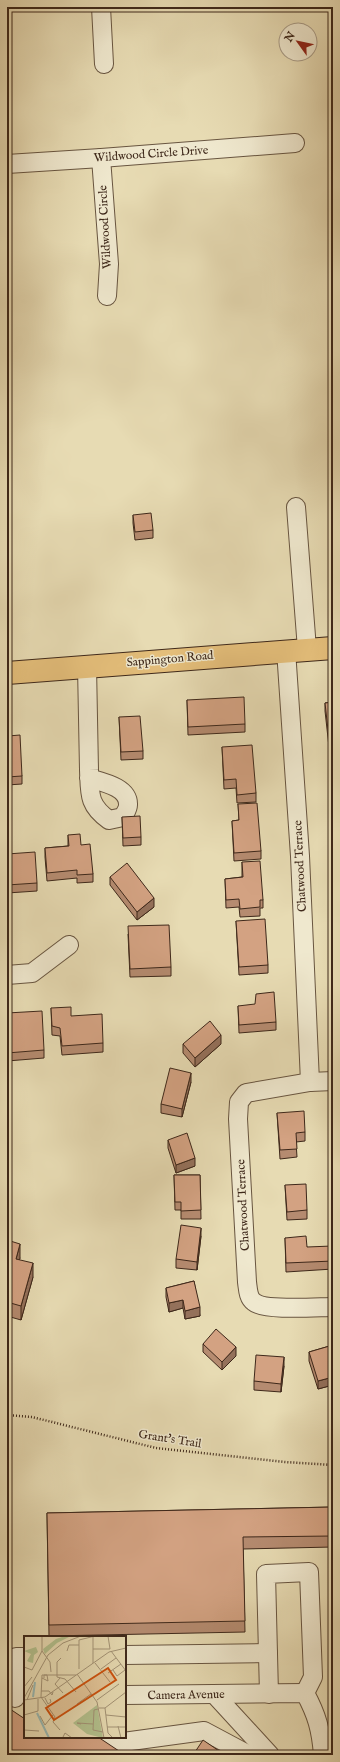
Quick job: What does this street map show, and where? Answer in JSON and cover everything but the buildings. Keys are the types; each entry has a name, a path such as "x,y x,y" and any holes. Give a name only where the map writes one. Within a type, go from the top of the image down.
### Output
{"main road":[{"name":"Sappington Road","path":"7,672 286,650 333,648"}],"street":[{"path":"101,7 104,64"},
{"name":"Wildwood Circle Drive","path":"7,164 295,143"},
{"name":"Wildwood Circle","path":"101,158 109,264 107,296"},
{"path":"296,507 307,649"},
{"name":"Chatwood Terrace","path":"286,650 300,856 310,1082"},
{"path":"87,666 89,778"},
{"path":"7,975 32,973 68,945"},
{"name":"Chatwood Terrace","path":"333,1081 310,1082 246,1093 239,1102 238,1119 247,1282 250,1297 254,1303 266,1307 333,1307"},
{"path":"269,1694 266,1574 309,1572 313,1677 304,1693 315,1711 321,1733 323,1755"},
{"path":"126,1655 268,1653"},
{"path":"16,1698 16,1657 24,1657"},
{"name":"Camera Avenue","path":"126,1695 304,1693"},
{"path":"214,1694 270,1755"},
{"path":"90,1738 100,1742 116,1743 204,1732 249,1755"}],"path":[{"name":"Grant's Trail","path":"7,1415 32,1417 156,1448 285,1462 333,1465"}]}
